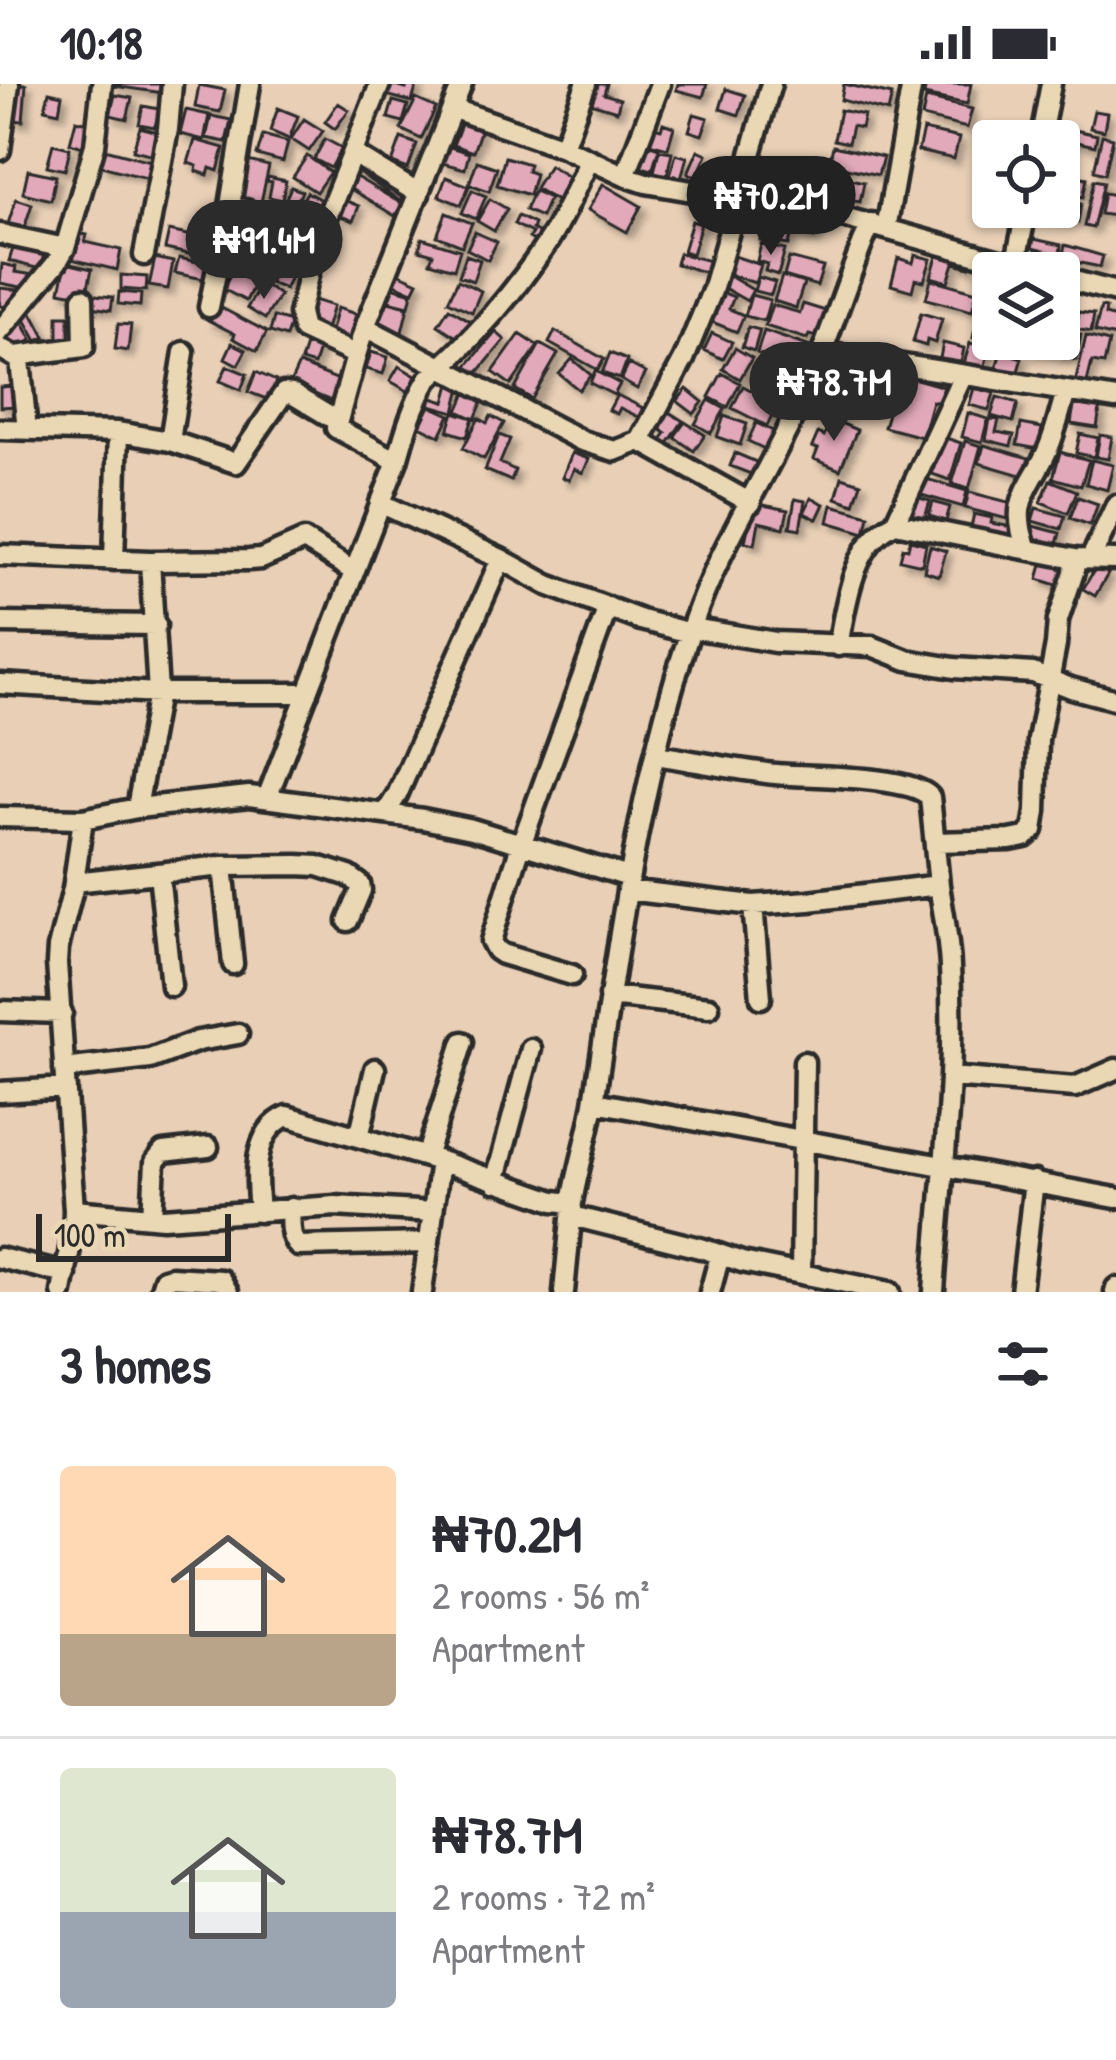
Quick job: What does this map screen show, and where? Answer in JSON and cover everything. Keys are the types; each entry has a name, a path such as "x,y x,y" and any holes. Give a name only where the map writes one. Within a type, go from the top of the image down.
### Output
{"street":[{"path":"0,150 9,84"},
{"path":"0,331 65,248 95,145 102,84"},
{"path":"144,255 172,84"},
{"path":"209,308 250,84"},
{"path":"357,352 303,330 300,322 314,250 380,84"},
{"path":"397,461 336,428 337,421 365,327 462,84"},
{"path":"563,147 586,84"},
{"path":"625,176 660,84"},
{"path":"365,327 582,441 615,451 640,441 684,359 712,291 771,84"},
{"path":"564,1292 572,1209 595,1102 628,884 690,631 710,579 800,404 879,226 912,84"},
{"path":"1044,120 1051,84"},
{"path":"454,109 663,187 742,194 972,253"},
{"path":"354,154 419,194"},
{"path":"267,798 423,387 523,278 550,239 590,159"},
{"path":"230,206 246,210 314,250"},
{"path":"0,233 65,248"},
{"path":"1080,283 1116,292"},
{"path":"8,352 84,347 83,298"},
{"path":"8,352 20,361 27,430"},
{"path":"170,441 184,352"},
{"path":"822,352 1116,399"},
{"path":"838,646 850,584 878,534 895,523 963,375"},
{"path":"1028,549 1019,510 1052,440 1066,392"},
{"path":"0,429 118,432 170,441 236,463 284,394 292,394 337,421"},
{"path":"114,560 118,432"},
{"path":"640,441 751,503"},
{"path":"380,503 548,585 690,631 775,642 872,646 907,660 954,668 1033,673 1116,700"},
{"path":"935,842 1010,840 1030,834 1036,812 1038,740 1058,620 1074,572 1116,505"},
{"path":"895,523 1083,559 1116,560"},
{"path":"0,555 150,561 261,559 304,540 353,571"},
{"path":"385,814 501,559"},
{"path":"137,808 158,693 150,561"},
{"path":"572,974 502,954 491,941 608,607"},
{"path":"0,623 156,625"},
{"path":"0,684 158,693 308,692"},
{"path":"656,755 776,774 850,778 921,789 930,797 951,978 950,1077 934,1292"},
{"path":"0,817 83,819 223,797 267,798 472,829 628,884 753,905 939,884"},
{"path":"0,1258 64,1283 74,1210 58,948 83,819"},
{"path":"74,882 223,866 318,866 360,884 348,921"},
{"path":"223,866 233,964"},
{"path":"159,873 170,986"},
{"path":"753,905 761,998"},
{"path":"607,1010 710,1007"},
{"path":"0,1011 62,1013"},
{"path":"0,1092 150,1059 198,1040 238,1034"},
{"path":"422,1292 433,1212 433,1159 464,1042"},
{"path":"495,1182 531,1049"},
{"path":"801,1274 804,1062"},
{"path":"358,1137 376,1069"},
{"path":"950,1077 1075,1087 1116,1069"},
{"path":"595,1102 1116,1198"},
{"path":"259,1212 259,1156 266,1137 280,1118 287,1117 433,1159 742,1262 886,1292"},
{"path":"152,1217 158,1155 208,1147"},
{"path":"1021,1292 1034,1181"},
{"path":"74,1210 152,1217 335,1206 433,1212"},
{"path":"291,1208 291,1228 298,1246 428,1243"},
{"path":"710,1292 720,1255"},
{"path":"160,1292 164,1279 171,1277 221,1280 228,1292"}],"building":[{"path":"16,84 26,84 23,121 13,120"},
{"path":"113,84 165,84 164,93"},
{"path":"389,84 406,89 407,84 417,84 412,102 386,95"},
{"path":"595,84 607,84 604,94 620,99 617,111 590,103"},
{"path":"678,84 707,84 703,97 676,90"},
{"path":"844,84 892,95 888,112 841,100"},
{"path":"926,84 971,84 967,104 924,95"},
{"path":"199,85 225,90 220,112 195,107"},
{"path":"726,89 745,95 739,115 720,109"},
{"path":"49,92 62,95 59,112 45,109"},
{"path":"115,95 132,98 127,119 110,115"},
{"path":"926,98 972,109 967,128 922,117"},
{"path":"416,99 436,108 421,139 401,129"},
{"path":"393,101 408,105 403,122 388,118"},
{"path":"338,103 349,110 335,129 325,122"},
{"path":"143,106 159,109 155,127 139,124"},
{"path":"278,108 298,116 289,139 270,131"},
{"path":"186,110 209,115 204,140 180,134"},
{"path":"840,110 864,115 861,128 852,126 848,143 834,140"},
{"path":"1094,111 1107,113 1104,131 1090,128"},
{"path":"694,114 708,118 702,135 689,131"},
{"path":"211,116 231,120 226,142 206,138"},
{"path":"304,119 323,131 309,151 291,139"},
{"path":"76,120 93,124 87,148 70,143"},
{"path":"462,122 481,129 473,152 453,145"},
{"path":"663,123 674,127 668,148 645,142 650,126 661,129"},
{"path":"140,127 160,133 154,155 133,150"},
{"path":"923,130 959,138 954,159 918,151"},
{"path":"1080,131 1097,135 1095,146 1080,143"},
{"path":"263,135 288,142 283,162 257,155"},
{"path":"1102,135 1113,138 1105,174 1094,171"},
{"path":"401,138 417,144 408,169 392,163"},
{"path":"325,139 342,148 331,168 314,159"},
{"path":"195,140 224,148 218,171 210,168 208,175 188,163"},
{"path":"642,142 659,148 652,170 635,165"},
{"path":"53,144 70,148 65,170 47,166"},
{"path":"447,146 469,153 465,169 442,163"},
{"path":"833,146 883,157 878,175 829,164"},
{"path":"105,149 155,162 150,179 101,166"},
{"path":"659,150 672,152 667,175 654,172"},
{"path":"698,150 707,154 697,177 688,173"},
{"path":"676,154 687,157 681,178 670,175"},
{"path":"307,156 330,172 316,192 293,177"},
{"path":"356,157 406,192 400,201 349,166"},
{"path":"505,157 529,164 527,171 535,174 529,195 497,185"},
{"path":"248,161 269,166 261,202 240,198"},
{"path":"477,161 497,168 489,191 469,184"},
{"path":"549,165 570,178 557,201 535,188"},
{"path":"764,168 821,180 817,200 759,187"},
{"path":"28,170 56,176 51,200 23,193"},
{"path":"351,174 402,204 395,216 344,185"},
{"path":"827,174 864,182 860,202 823,194"},
{"path":"1080,176 1087,178 1080,196"},
{"path":"268,177 286,181 282,200 269,197 272,182"},
{"path":"446,177 469,186 461,205 439,196"},
{"path":"1094,180 1104,182 1093,228 1084,226"},
{"path":"603,184 641,206 627,232 588,210"},
{"path":"291,187 302,191 288,223 277,219"},
{"path":"472,190 486,196 476,219 462,213"},
{"path":"534,191 549,198 541,217 525,210"},
{"path":"307,192 321,200 314,213 300,205"},
{"path":"1104,193 1116,195 1115,216 1100,214"},
{"path":"16,199 32,204 24,229 8,224"},
{"path":"490,199 507,209 494,231 477,221"},
{"path":"344,200 359,206 353,221 338,215"},
{"path":"298,210 315,221 305,238 288,227"},
{"path":"779,211 796,215 792,232 775,229"},
{"path":"238,213 261,219 255,240 232,234"},
{"path":"446,213 472,223 462,246 437,236"},
{"path":"518,216 534,224 532,229 542,235 537,243 529,238 532,233 514,224"},
{"path":"799,217 818,221 814,238 795,234"},
{"path":"692,221 701,224 692,254 683,251"},
{"path":"262,229 279,233 275,253 258,249"},
{"path":"762,230 791,235 789,245 760,240"},
{"path":"169,231 206,239 203,257 165,249"},
{"path":"475,232 497,242 488,260 467,249"},
{"path":"77,233 87,235 85,242 121,250 117,270 71,259"},
{"path":"240,238 274,260 268,269 234,247"},
{"path":"287,238 306,248 295,268 276,258"},
{"path":"422,238 460,250 454,269 430,262 433,254 419,250"},
{"path":"1034,239 1061,245 1060,252 1032,248"},
{"path":"15,242 45,250 40,269 9,261"},
{"path":"761,244 785,250 778,275 765,271 767,264 757,261"},
{"path":"1065,245 1103,256 1100,267 1080,263 1080,252 1064,252"},
{"path":"939,249 971,259 969,267 954,263 948,282 931,277"},
{"path":"679,253 710,261 707,273 676,264"},
{"path":"238,255 270,273 265,283 233,264"},
{"path":"466,255 480,260 473,281 459,276"},
{"path":"915,255 931,259 924,281 915,279 912,291 891,285 898,258 913,263"},
{"path":"734,256 761,265 755,283 728,274"},
{"path":"155,258 173,262 168,289 149,286"},
{"path":"179,258 211,265 208,280 175,273"},
{"path":"789,258 823,267 817,286 784,276"},
{"path":"66,263 92,269 86,296 60,291"},
{"path":"2,264 34,275 31,289 0,283"},
{"path":"277,265 292,271 285,289 270,283"},
{"path":"232,272 255,283 246,301 223,289"},
{"path":"398,273 418,282 413,292 393,283"},
{"path":"726,274 753,290 747,301 719,285"},
{"path":"121,275 147,277 146,291 121,289"},
{"path":"782,276 804,283 796,308 774,301"},
{"path":"758,277 775,282 771,295 754,291"},
{"path":"931,279 972,291 972,311 926,299"},
{"path":"458,280 481,291 472,312 448,301"},
{"path":"262,284 280,295 265,319 247,308"},
{"path":"392,287 412,293 409,306 388,301"},
{"path":"0,288 18,290 16,308 0,306"},
{"path":"719,291 734,297 729,309 744,315 737,332 707,320"},
{"path":"119,292 141,294 140,306 118,304"},
{"path":"87,294 113,297 111,310 85,306"},
{"path":"751,295 770,300 764,321 745,316"},
{"path":"310,299 333,306 326,329 303,323"},
{"path":"384,301 408,307 401,336 377,329"},
{"path":"803,304 832,313 824,339 809,335 807,339 765,326 772,305 800,313"},
{"path":"216,305 267,332 257,351 208,320"},
{"path":"1101,307 1106,308 1105,315 1116,318 1116,337 1095,332"},
{"path":"337,308 356,314 349,340 330,334"},
{"path":"449,308 472,322 461,340 438,325"},
{"path":"30,309 45,337 37,341 22,314"},
{"path":"1080,312 1094,314 1091,332 1080,330"},
{"path":"921,313 942,319 935,343 927,340 926,346 913,342"},
{"path":"58,316 69,316 69,345 58,345"},
{"path":"274,317 291,322 286,337 270,332"},
{"path":"23,323 32,340 13,350 4,334"},
{"path":"118,324 131,325 128,351 115,349"},
{"path":"748,327 760,330 754,351 742,347"},
{"path":"555,331 604,359 598,370 549,343"},
{"path":"764,331 816,349 808,371 757,353"},
{"path":"496,332 505,340 475,376 465,368"},
{"path":"712,333 732,342 723,359 704,350"},
{"path":"520,334 538,346 511,385 493,372"},
{"path":"1086,336 1109,342 1104,364 1092,362 1086,387 1075,384"},
{"path":"308,339 321,343 314,365 301,361"},
{"path":"232,343 246,350 238,365 225,358"},
{"path":"943,343 964,348 960,367 939,363"},
{"path":"540,344 558,354 532,399 515,389"},
{"path":"972,344 972,360 986,360 984,368 972,364 970,372 962,370"},
{"path":"735,348 752,358 740,379 723,369"},
{"path":"371,352 388,357 383,374 366,369"},
{"path":"610,353 627,360 620,379 602,373"},
{"path":"572,359 591,375 579,390 559,374"},
{"path":"998,360 1021,360 1016,378 995,372"},
{"path":"299,364 339,380 331,401 290,384"},
{"path":"629,364 646,373 637,389 621,380"},
{"path":"227,366 247,374 241,390 220,381"},
{"path":"399,366 424,381 415,395 390,381"},
{"path":"595,371 620,384 614,395 590,383"},
{"path":"256,372 276,381 269,400 248,392"},
{"path":"722,373 740,383 728,407 709,397"},
{"path":"899,374 948,388 944,404 932,401 922,437 884,427"},
{"path":"450,384 461,387 455,412 430,405 432,398 445,402"},
{"path":"15,386 16,406 0,407 0,387"},
{"path":"743,386 778,404 767,426 732,408"},
{"path":"837,387 854,393 846,414 830,409"},
{"path":"974,388 994,393 989,410 969,405"},
{"path":"687,389 703,402 694,414 677,401"},
{"path":"466,393 483,400 475,419 458,411"},
{"path":"617,395 645,409 641,418 620,408 617,414 609,410"},
{"path":"997,397 1018,403 1013,422 991,416"},
{"path":"709,400 725,409 711,433 695,424"},
{"path":"1074,404 1100,408 1097,428 1071,424"},
{"path":"430,406 450,415 440,436 420,426"},
{"path":"666,410 683,421 667,445 660,441 666,433 655,426"},
{"path":"454,412 473,418 467,437 448,431"},
{"path":"968,413 988,419 982,442 962,437"},
{"path":"491,416 504,423 484,459 463,448 479,418 487,423"},
{"path":"724,416 747,424 740,445 717,437"},
{"path":"831,419 857,430 840,470 814,459 818,449 812,447 818,433 824,436"},
{"path":"990,419 999,420 996,432 1014,435 1011,446 986,440"},
{"path":"685,422 705,435 694,451 674,437"},
{"path":"756,423 777,433 769,451 748,441"},
{"path":"1021,424 1042,428 1038,449 1017,445"},
{"path":"1080,434 1098,438 1094,457 1076,453"},
{"path":"499,435 510,439 500,463 515,470 511,481 485,470"},
{"path":"1100,435 1112,437 1108,459 1096,457"},
{"path":"943,437 961,443 950,480 932,474"},
{"path":"965,441 981,446 969,489 952,484"},
{"path":"984,445 1029,458 1024,476 979,463"},
{"path":"1060,452 1089,460 1081,486 1053,478"},
{"path":"572,453 589,459 583,473 574,469 569,480 562,478"},
{"path":"735,453 761,464 756,476 730,466"},
{"path":"1092,460 1113,465 1107,490 1086,484"},
{"path":"842,477 861,483 854,504 836,498"},
{"path":"923,478 967,491 963,507 918,494"},
{"path":"1050,480 1077,491 1068,513 1041,502"},
{"path":"969,492 1016,504 1011,520 965,508"},
{"path":"916,497 930,501 924,521 910,517"},
{"path":"1078,497 1098,504 1090,525 1070,518"},
{"path":"811,498 824,504 817,519 804,513"},
{"path":"795,499 805,501 800,529 790,527"},
{"path":"933,502 950,507 946,521 929,516"},
{"path":"753,503 788,510 784,528 759,522 755,544 745,542"},
{"path":"832,505 869,515 865,533 828,522"},
{"path":"1036,508 1065,516 1061,529 1032,521"},
{"path":"974,514 1012,527 1009,540 970,532"},
{"path":"1029,525 1060,533 1057,544 1026,536"},
{"path":"910,540 926,544 922,565 900,560"},
{"path":"930,546 946,551 939,576 924,571"},
{"path":"1044,558 1070,566 1064,587 1038,579"},
{"path":"1096,567 1108,574 1095,596 1083,589"}]}
